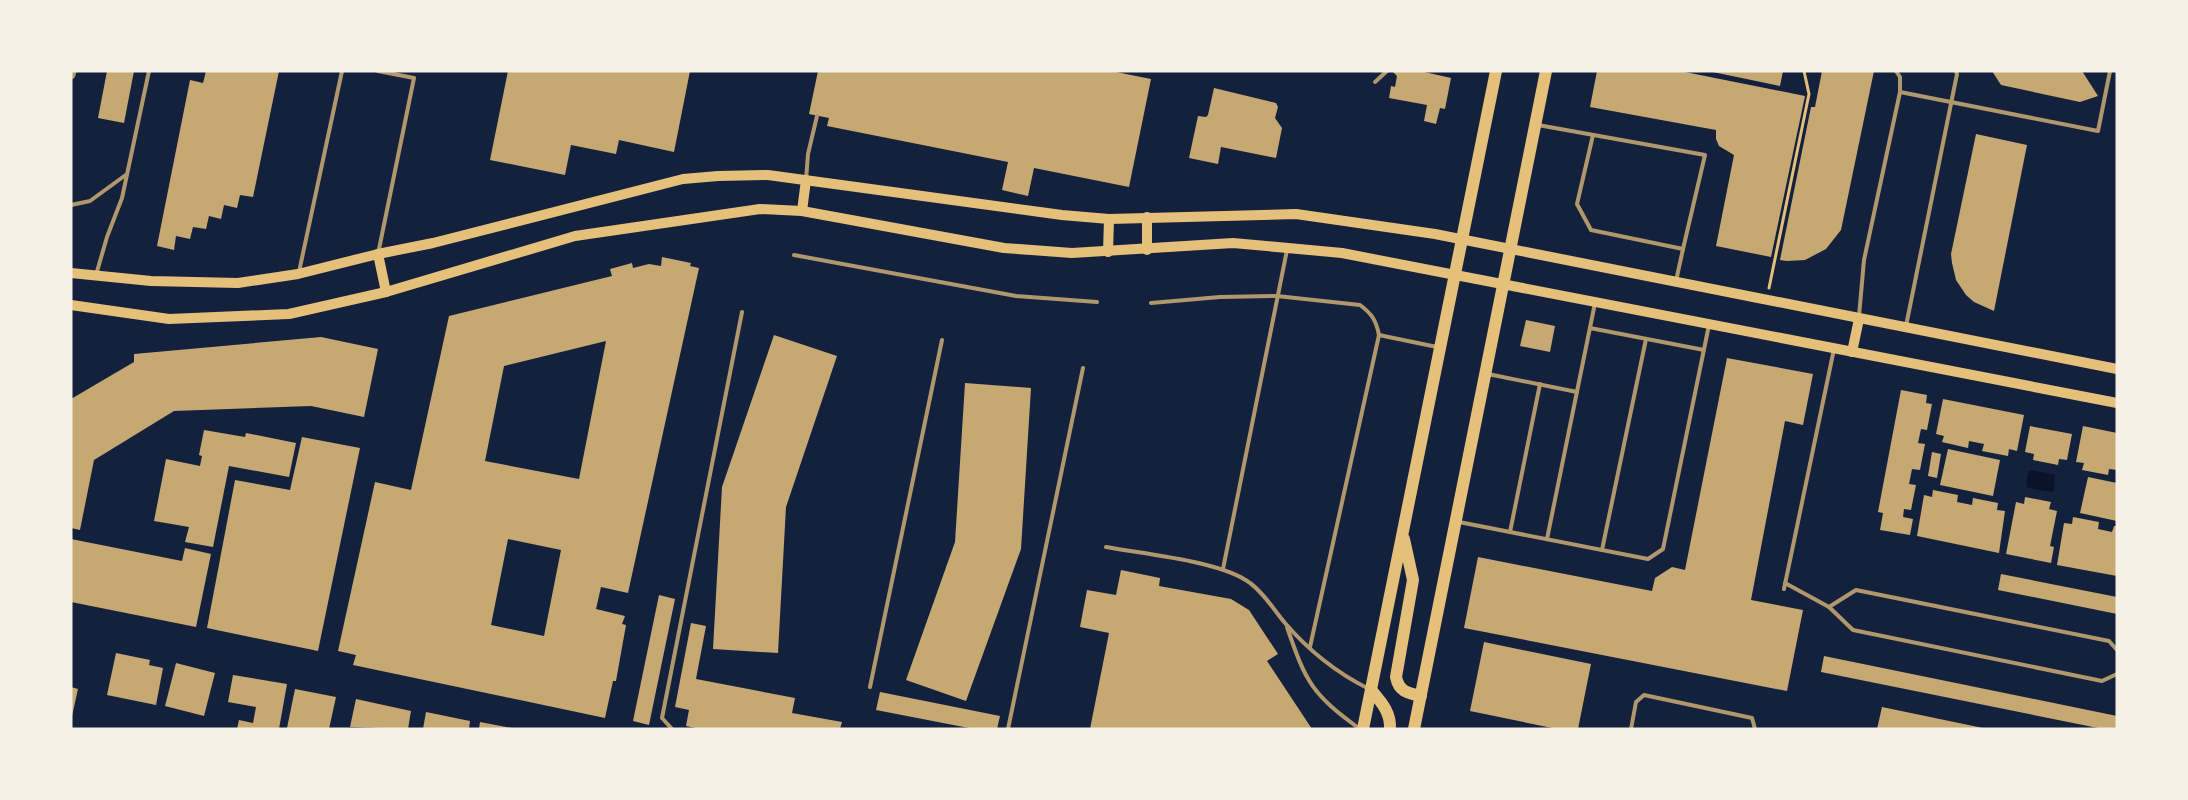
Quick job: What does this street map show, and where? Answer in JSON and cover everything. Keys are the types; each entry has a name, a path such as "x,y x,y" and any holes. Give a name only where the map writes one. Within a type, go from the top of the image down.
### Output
{"main road":[{"path":"1362,729 1464,239 1496,71"},
{"path":"1414,729 1487,374 1546,71"},
{"path":"71,273 151,280 238,284 298,274 378,254 433,243 683,179 768,175 1053,214 1109,219 1296,214 1512,248 1859,319 2117,369"},
{"path":"802,211 806,180"},
{"path":"71,305 169,319 289,314 386,292 575,236 760,209 802,211 1004,248 1072,253 1147,250 1233,243 1342,253 2117,403"},
{"path":"1147,217 1147,250"},
{"path":"1108,252 1109,219"},
{"path":"378,254 386,292"},
{"path":"1852,352 1859,319"},
{"path":"1403,534 1413,580 1396,677 1398,686 1404,692 1421,696"},
{"path":"1371,690 1386,708 1390,717 1390,729"}],"street":[{"path":"71,75 72,71"}],"lane":[{"path":"96,275 107,237 122,198 149,71"},
{"path":"298,274 342,71"},
{"path":"378,71 414,78 378,254"},
{"path":"1375,82 1386,71"},
{"path":"1859,319 1864,260 1900,92 1900,77 1896,71"},
{"path":"1905,328 1957,74 1956,71"},
{"path":"1900,92 2098,131 2110,71"},
{"path":"806,180 808,154 817,116"},
{"path":"1536,125 1705,155 1676,282"},
{"path":"1593,135 1577,204 1591,230 1683,249"},
{"path":"71,204 90,201 127,174"},
{"path":"1223,568 1287,248"},
{"path":"794,255 1008,295 1097,302"},
{"path":"1151,303 1220,297 1277,296 1360,305 1371,313 1376,321 1378,335 1310,647"},
{"path":"1547,539 1595,303"},
{"path":"672,729 662,718 742,312"},
{"path":"1456,521 1648,559 1663,549 1709,324"},
{"path":"1590,328 1704,350"},
{"path":"1378,335 1441,348"},
{"path":"1602,550 1646,338"},
{"path":"870,687 942,340"},
{"path":"1784,589 1834,348"},
{"path":"1008,729 1082,368"},
{"path":"1487,374 1577,392"},
{"path":"1510,532 1540,384"},
{"path":"1106,547 1223,568 1250,583 1286,625 1339,674 1371,690"},
{"path":"1785,583 1829,607 1853,630 2102,682 2117,674"},
{"path":"1829,607 1856,590 2109,641 2117,650"},
{"path":"1286,625 1300,667 1309,683 1323,700 1362,729"},
{"path":"1631,729 1636,702 1644,695 1752,718 1756,729"}],"path":[{"path":"1767,300 1809,94 1804,71"}],"water":[{"path":"2032,470 2055,475 2054,490 2052,492 2028,488 2026,484 2028,472"}],"building":[{"path":"107,71 134,71 124,123 98,118"},
{"path":"206,71 279,71 253,197 240,195 237,208 224,205 221,219 209,216 206,229 193,227 190,239 176,236 174,250 157,246 190,80 203,83"},
{"path":"508,71 690,71 674,152 619,140 616,154 571,145 565,175 490,160"},
{"path":"818,71 1111,71 1151,79 1129,187 1034,168 1028,196 1002,190 1008,162 827,126 829,118 809,114"},
{"path":"1392,71 1420,71 1451,78 1445,109 1440,108 1436,124 1424,121 1427,105 1389,98 1391,86 1395,87 1397,76"},
{"path":"1597,71 1680,71 1805,96 1771,257 1716,246 1734,155 1719,146 1716,139 1716,130 1590,107"},
{"path":"1708,71 1783,71 1780,86"},
{"path":"1822,71 1874,71 1841,230 1826,249 1805,260 1780,260 1811,107 1815,107"},
{"path":"1992,71 2082,71 2098,96 2080,102 2001,85"},
{"path":"1214,88 1276,103 1278,107 1275,118 1282,128 1276,158 1221,147 1218,164 1189,158 1198,116 1206,117 1208,115"},
{"path":"1976,134 2027,145 1994,311 1974,302 1966,295 1956,280 1951,254"},
{"path":"662,257 691,263 690,266 699,268 628,593 601,587 596,609 625,616 622,624 626,625 616,681 613,681 605,718 353,665 356,655 338,651 375,482 411,490 449,316 612,276 610,269 632,263 633,268 649,264 661,266","holes":["606,341 579,479 485,461 504,366","508,539 561,550 544,636 491,625"]},
{"path":"1526,320 1555,326 1550,352 1520,346"},
{"path":"774,335 837,356 786,507 778,653 713,649 722,487"},
{"path":"321,337 378,349 364,417 311,406 174,411 94,460 80,530 71,528 71,399 134,362 134,354"},
{"path":"1727,358 1813,374 1803,425 1785,421 1751,600 1803,610 1787,691 1464,628 1478,557 1652,591 1655,578 1672,567 1685,570"},
{"path":"965,383 1031,388 1021,549 966,701 906,680 955,542"},
{"path":"1901,390 1927,395 1926,403 1932,404 1927,430 1921,429 1918,443 1925,444 1920,470 1912,469 1909,484 1916,485 1911,510 1904,509 1903,517 1913,519 1910,535 1880,530 1883,513 1878,512"},
{"path":"1943,399 2024,415 2017,451 2009,449 2008,456 1982,451 1984,444 1969,441 1968,448 1942,442 1944,436 1936,434"},
{"path":"2030,426 2072,434 2067,460 2059,459 2058,465 2033,460 2034,454 2025,452"},
{"path":"2083,426 2117,433 2117,470 2109,469 2108,475 2082,470 2084,463 2076,462"},
{"path":"204,430 245,437 246,433 296,443 289,477 229,466 213,547 185,542 189,527 154,521 166,459 200,466 202,456 199,455"},
{"path":"302,437 360,448 318,651 207,628 235,480 290,490"},
{"path":"1948,449 2000,460 1993,496 1940,485"},
{"path":"1932,452 1941,454 1937,478 1928,476"},
{"path":"2088,477 2117,483 2117,521 2080,513"},
{"path":"1933,490 1958,495 1957,502 1972,505 1973,498 1998,503 1997,510 2005,511 1999,553 1917,536 1924,495 1932,497"},
{"path":"2025,497 2051,502 2049,509 2057,511 2050,546 2054,547 2051,563 2006,554 2016,502 2024,504"},
{"path":"2073,517 2099,522 2098,529 2112,532 2114,526 2117,526 2117,576 2057,565 2064,523 2072,524"},
{"path":"71,539 182,561 185,548 211,554 196,627 71,602"},
{"path":"1121,570 1160,578 1159,586 1231,599 1249,610 1278,654 1267,661 1312,729 1090,729 1109,633 1080,627 1087,590 1116,595"},
{"path":"2001,574 2117,597 2117,614 1998,590"},
{"path":"659,595 675,599 649,725 633,721"},
{"path":"691,623 706,626 696,679 795,698 792,713 842,722 840,729 700,729 686,726 689,710 675,707"},
{"path":"1484,642 1591,664 1578,729 1557,729 1470,711"},
{"path":"116,653 150,660 149,665 163,668 156,705 107,695"},
{"path":"1824,656 2117,716 2117,729 2103,729 1821,672"},
{"path":"176,663 215,673 204,716 165,706"},
{"path":"233,675 287,684 279,729 237,729 239,720 253,723 256,707 228,702"},
{"path":"71,687 78,689 72,716 71,716"},
{"path":"295,689 336,697 329,729 287,728"},
{"path":"880,692 1000,716 997,729 974,729 876,710"},
{"path":"356,699 411,711 408,729 350,727"},
{"path":"1882,707 1983,728 1983,729 1877,729"},
{"path":"426,712 470,721 469,729 423,729"},
{"path":"480,722 512,728 512,729 479,729"}]}
